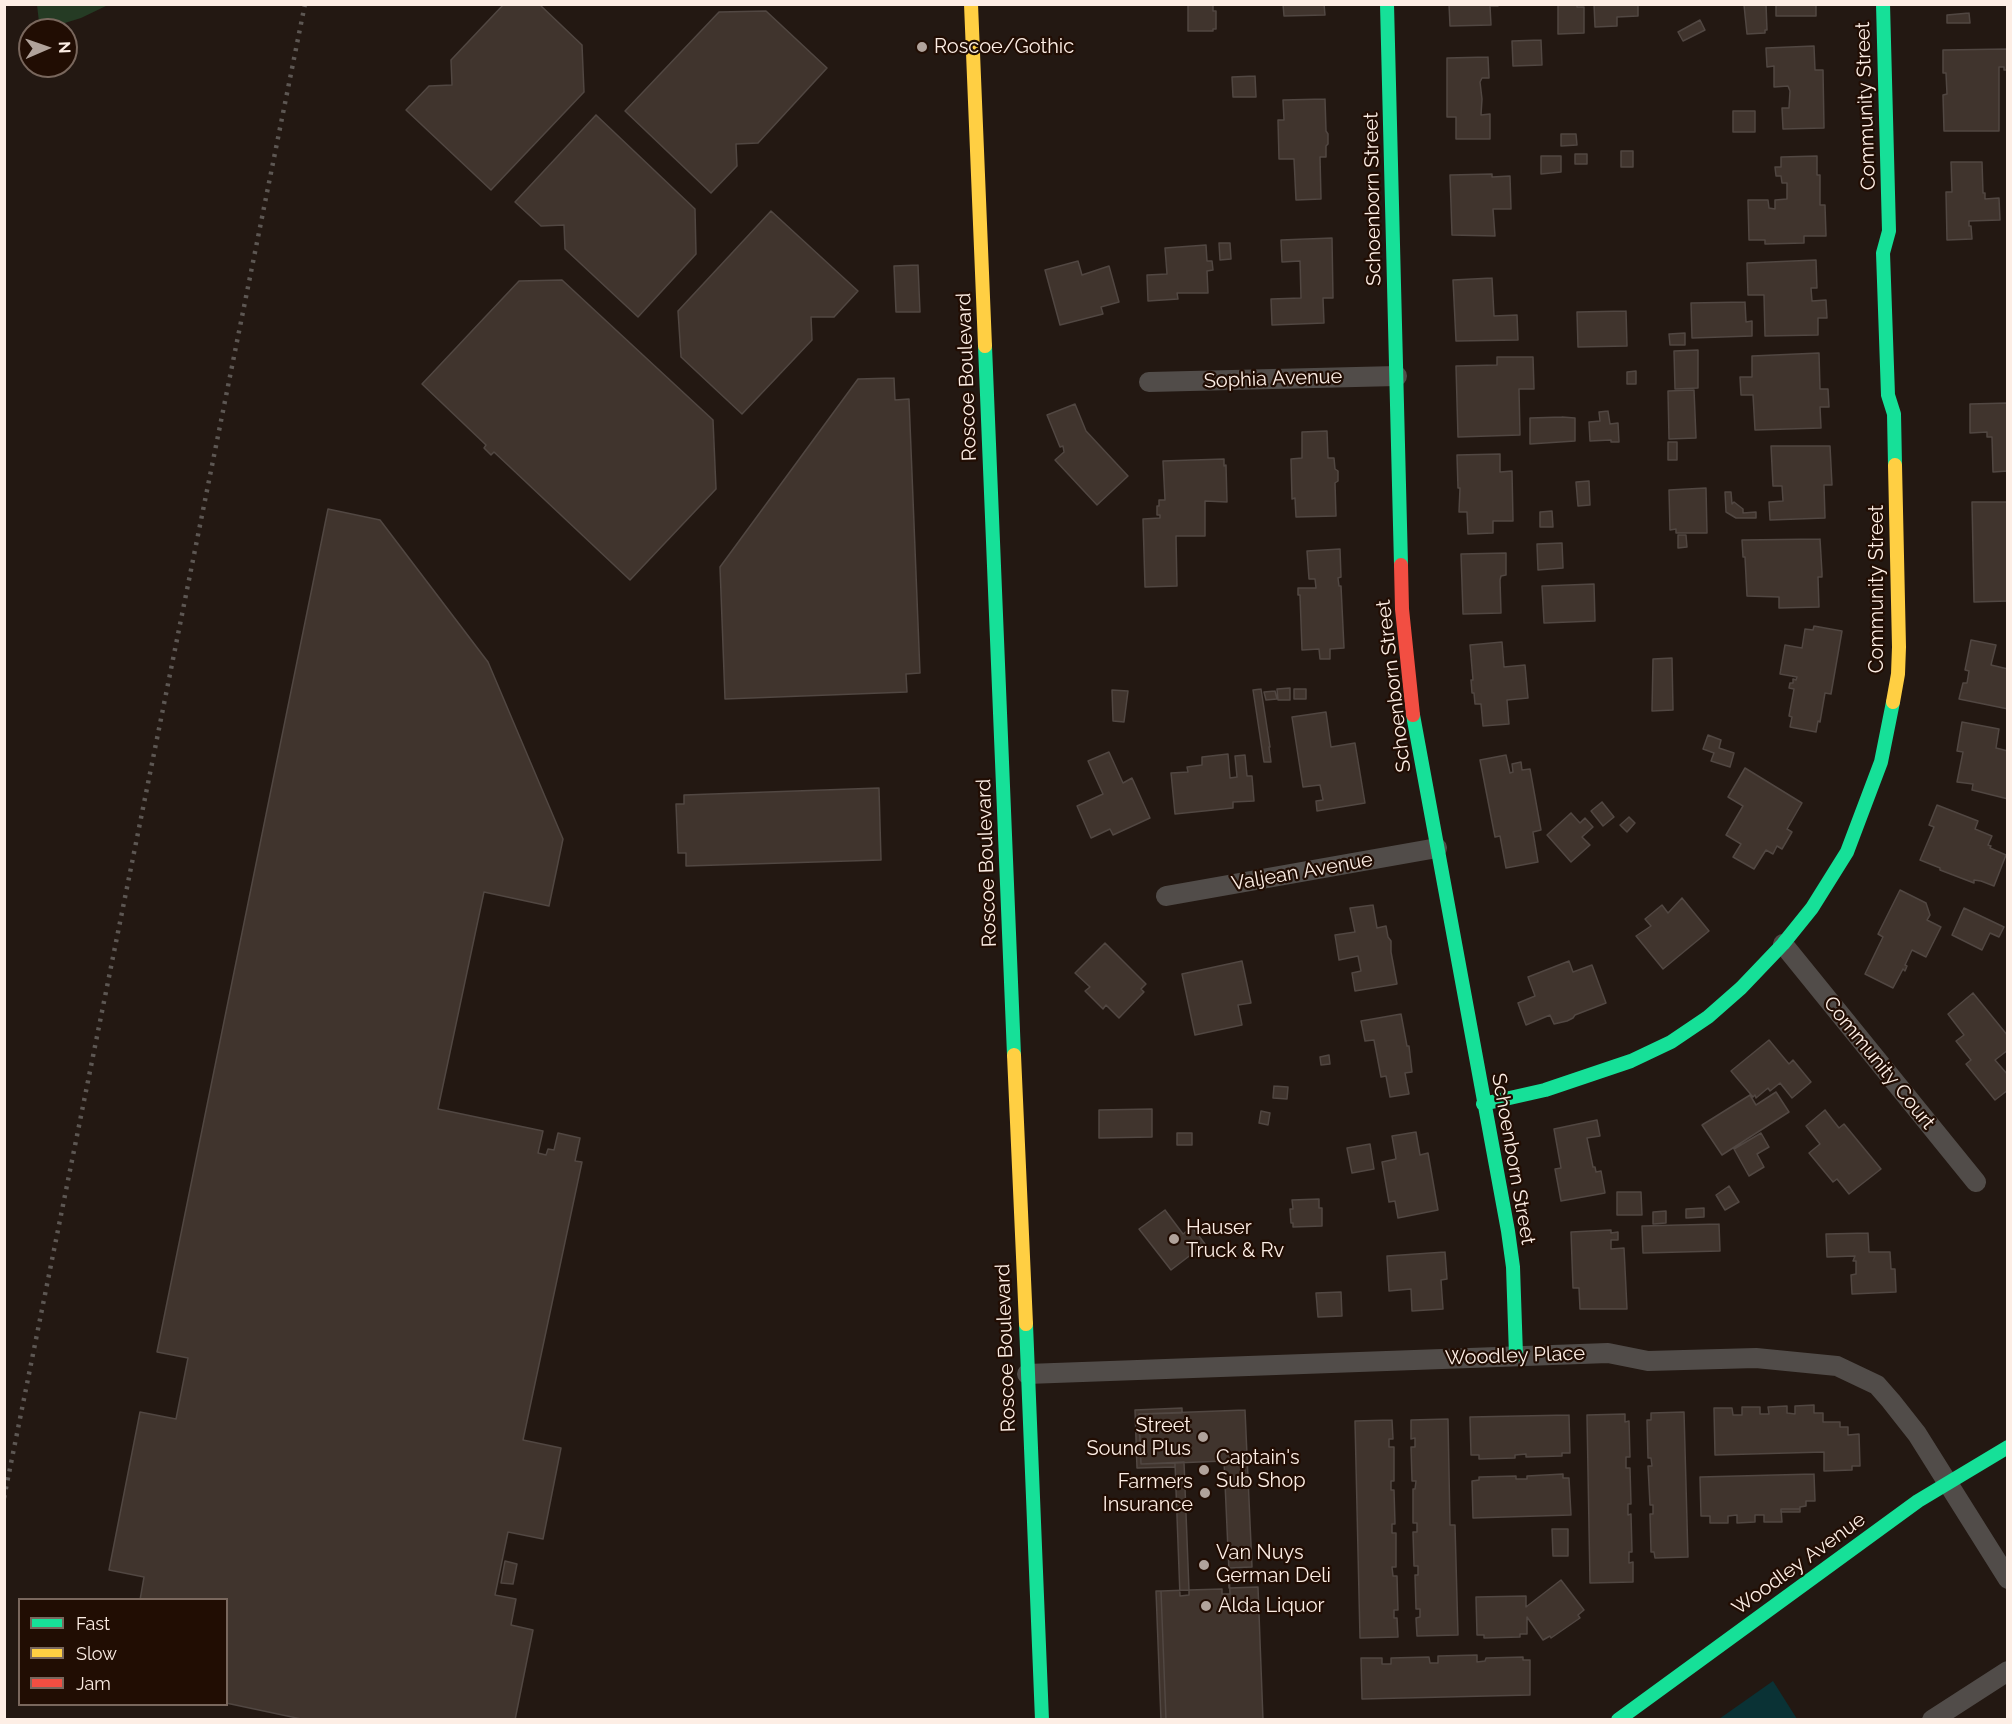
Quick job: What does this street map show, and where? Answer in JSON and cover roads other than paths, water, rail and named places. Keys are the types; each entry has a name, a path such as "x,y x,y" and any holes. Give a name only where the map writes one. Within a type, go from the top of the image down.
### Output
{"street":[{"name":"Roscoe Boulevard","path":"970,4 1042,1719"},
{"name":"Schoenborn Street","path":"1387,4 1402,609 1406,656 1413,718 1508,1231 1516,1355"},
{"name":"Community Street","path":"1484,1104 1545,1090 1631,1062 1671,1042 1708,1017 1741,988 1783,944 1812,908 1847,852 1865,807 1881,762 1889,729 1898,674 1899,647 1894,414 1888,395 1883,254 1889,231 1883,4"},
{"name":"Sophia Avenue","path":"1149,382 1397,376"},
{"name":"Valjean Avenue","path":"1166,896 1437,848"},
{"name":"Community Court","path":"1783,944 1976,1182"},
{"name":"Woodley Place","path":"1027,1374 1608,1353 1648,1361 1756,1358 1837,1366 1876,1385 1917,1434 2007,1579"},
{"name":"Woodley Avenue","path":"1618,1719 1892,1520 2007,1446"},
{"path":"1932,1719 2007,1671"}],"water":[{"path":"1773,1681 1797,1719 1719,1719"}],"railway":[{"path":"4,1498 305,4"}],"place":[{"name":"Roscoe/Gothic","path":"922,47"},
{"name":"Hauser Truck & Rv","path":"1174,1239"},
{"name":"Street Sound Plus","path":"1203,1437"},
{"name":"Captain's Sub Shop","path":"1204,1470"},
{"name":"Farmers Insurance","path":"1205,1493"},
{"name":"Van Nuys German Deli","path":"1204,1565"},
{"name":"Alda Liquor","path":"1206,1606"}]}
